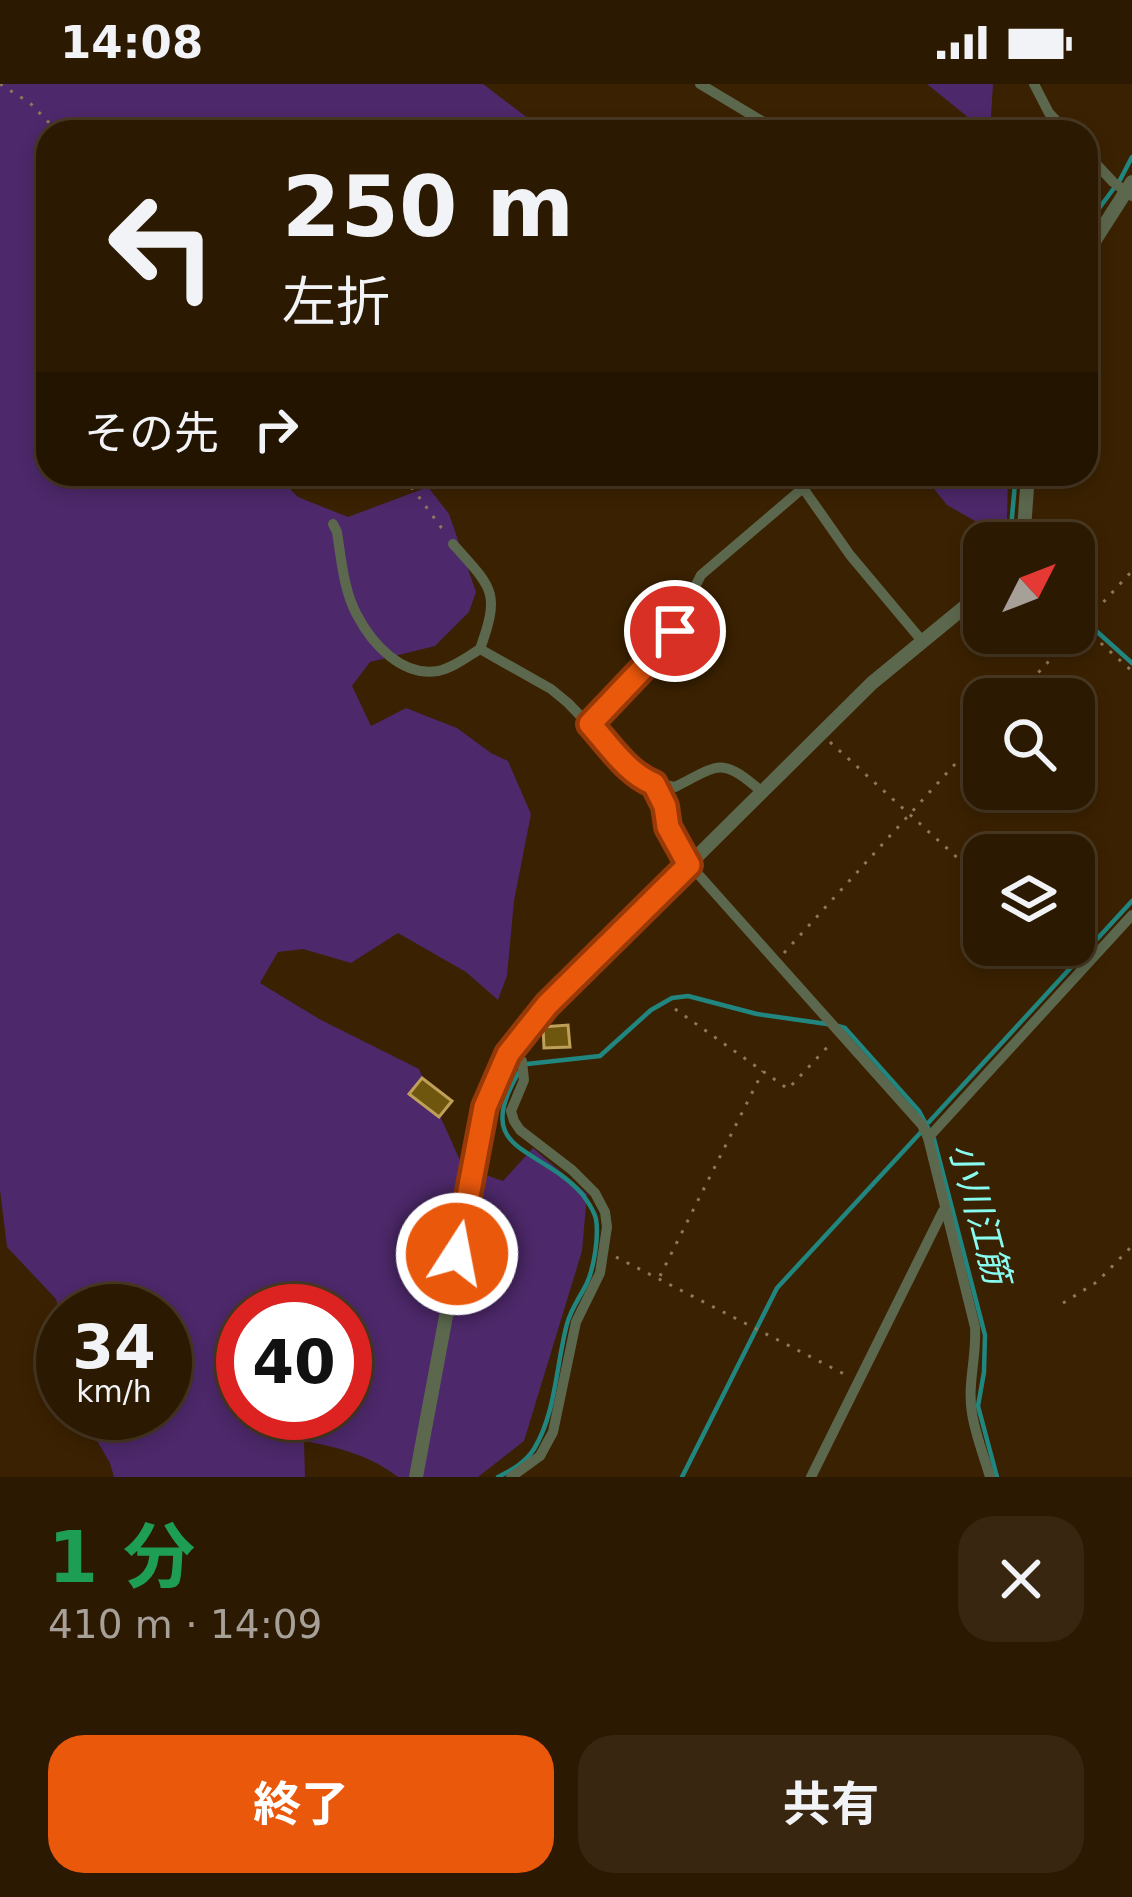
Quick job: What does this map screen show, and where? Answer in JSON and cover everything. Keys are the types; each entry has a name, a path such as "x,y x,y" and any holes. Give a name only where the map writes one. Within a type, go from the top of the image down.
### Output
{"street":[{"path":"700,84 760,120"},
{"path":"1034,84 1056,120"},
{"path":"1098,163 1125,188 1098,234"},
{"path":"1025,522 1027,486"},
{"path":"590,724 667,643 701,574 803,488 850,555 923,642"},
{"path":"332,524 356,615 381,650 400,664 435,672 480,650 492,616 493,598 485,580 453,544"},
{"path":"416,1477 485,1107 518,1063 547,1005 820,733 895,662 963,609"},
{"path":"480,650 551,689 641,779 675,787 714,767 727,766 761,791"},
{"path":"654,784 665,806 668,827 689,865 928,1132 975,1327 971,1411 990,1477"},
{"path":"928,1132 1131,919"},
{"path":"511,1477 540,1456 553,1432 576,1322 595,1288 607,1227 595,1193 514,1121 511,1111 518,1063"},
{"path":"811,1477 944,1210"}],"path":[{"path":"0,84 46,120"},
{"path":"408,486 453,544"},
{"path":"1095,612 1132,572"},
{"path":"1095,637 1132,670"},
{"path":"1034,678 1056,654"},
{"path":"820,733 963,863"},
{"path":"775,962 963,755"},
{"path":"675,1009 788,1089 837,1031"},
{"path":"659,1278 763,1071"},
{"path":"1063,1303 1097,1282 1132,1246"},
{"path":"604,1251 859,1382"}],"shaded area":[{"path":"0,84 483,84 529,120 36,120 36,486 287,486 298,497 348,517 428,487 449,514 476,592 469,612 435,646 370,662 352,686 371,726 406,708 457,728 508,761 531,814 514,901 507,976 498,1000 466,972 398,933 351,963 303,949 278,952 260,983 419,1069 463,1167 503,1181 533,1148 587,1194 582,1251 524,1441 478,1477 398,1477 354,1453 304,1441 305,1477 114,1477 97,1440 192,1440 192,1284 42,1284 7,1247 0,1190"},
{"path":"927,84 993,84 991,120 971,120"},
{"path":"932,486 1008,486 1007,522 977,522 947,505"}],"building":[{"path":"568,1025 570,1047 544,1048 543,1027"},
{"path":"422,1078 452,1101 439,1117 409,1094"}],"waterway":[{"path":"1098,210 1132,157"},
{"path":"1012,522 1014,486"},
{"path":"1095,630 1132,663"},
{"path":"929,1122 1132,901"},
{"name":"小川江筋","path":"527,1064 600,1056 651,1010 672,998 688,996 757,1014 827,1024"},
{"name":"小川江筋","path":"838,1026 845,1028 919,1111 934,1139 985,1335 978,1406 997,1477"},
{"name":"小川江筋","path":"498,1477 527,1458 541,1435 567,1324 590,1276 597,1234 595,1216 583,1195 506,1134 502,1119 506,1099 519,1072"},
{"path":"682,1477 777,1288 922,1131"}],"route":[{"path":"457,1254 485,1107 508,1054 547,1005 689,865 668,827 665,806 654,784 641,779 590,724 675,631"}]}
